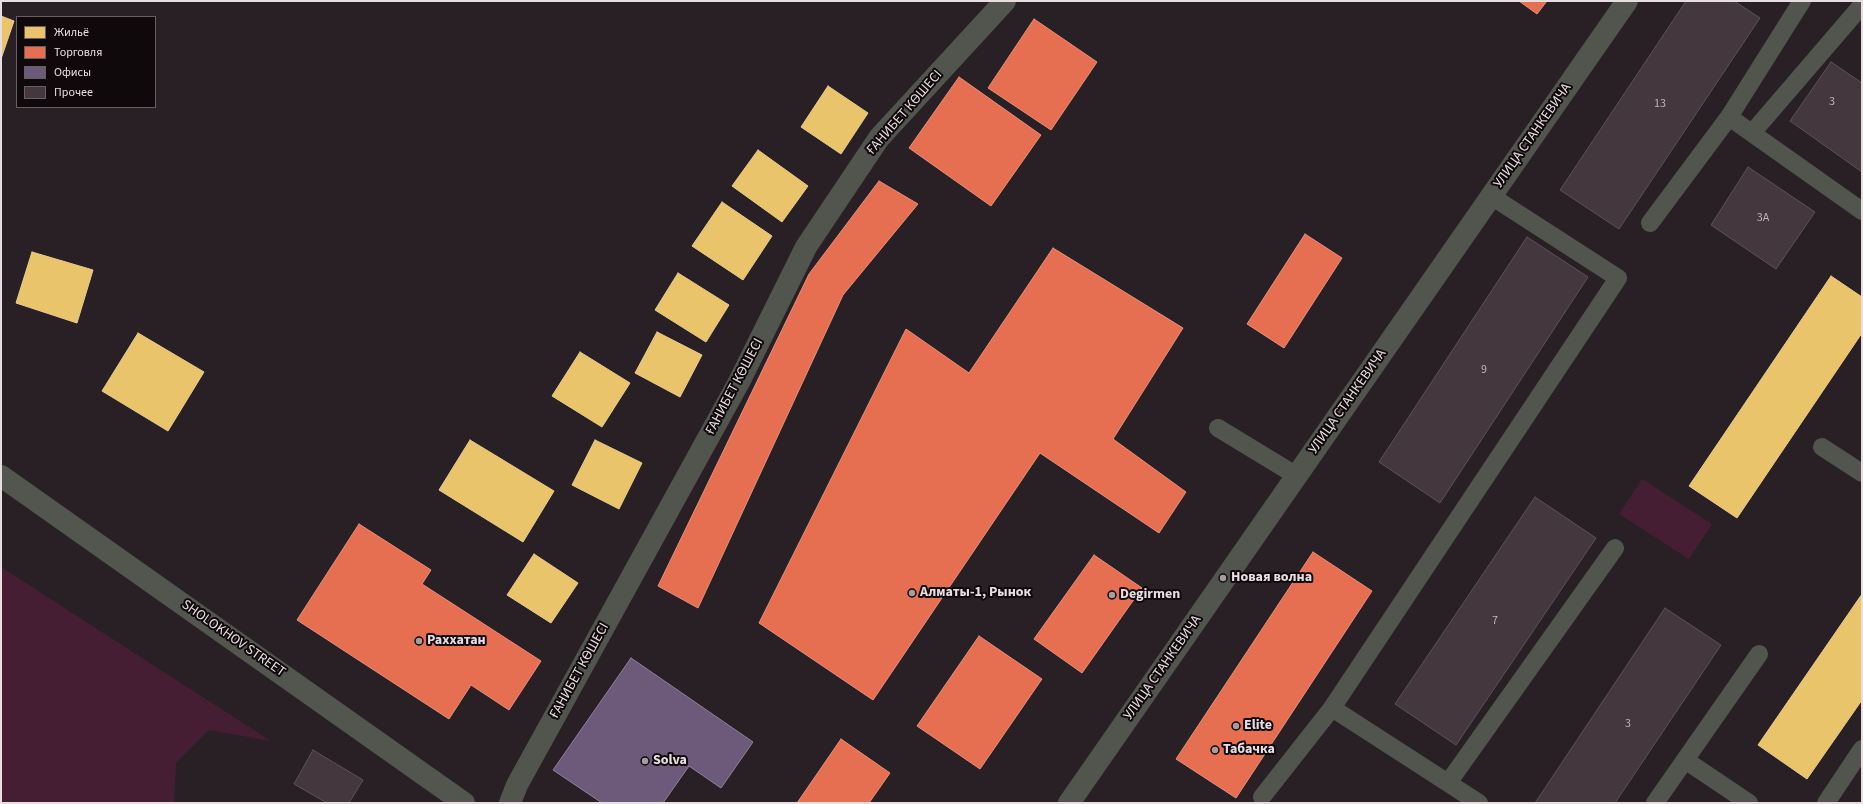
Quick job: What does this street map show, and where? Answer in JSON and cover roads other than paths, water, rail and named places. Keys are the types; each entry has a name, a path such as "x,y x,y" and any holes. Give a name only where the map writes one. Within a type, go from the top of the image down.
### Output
{"main road":[{"name":"SHOLOKHOV STREET","path":"1,476 464,803"}],"street":[{"name":"ҒАНИБЕТ КӨШЕСІ","path":"510,803 517,785 739,382 806,247 879,138 1005,1"},
{"name":"УЛИЦА СТАНКЕВИЧА","path":"1069,803 1627,1"}],"lane":[{"path":"1650,224 1728,117 1802,1"},
{"path":"1752,133 1862,5"},
{"path":"1728,117 1862,211"},
{"path":"1262,797 1332,708 1618,278 1491,196"},
{"path":"1218,428 1297,476"},
{"path":"1822,447 1862,473"},
{"path":"1448,783 1615,548"},
{"path":"1655,803 1759,654"},
{"path":"1332,708 1479,803"},
{"path":"1826,803 1862,749"},
{"path":"1685,760 1750,803"}],"place":[{"name":"Новая волна","path":"1223,578"},
{"name":"Алматы-1, Рынок","path":"912,593"},
{"name":"Degirmen","path":"1112,595"},
{"name":"Раххатан","path":"419,641"},
{"name":"Elite","path":"1236,726"},
{"name":"Табачка","path":"1215,750"},
{"name":"Solva","path":"645,761"}]}
